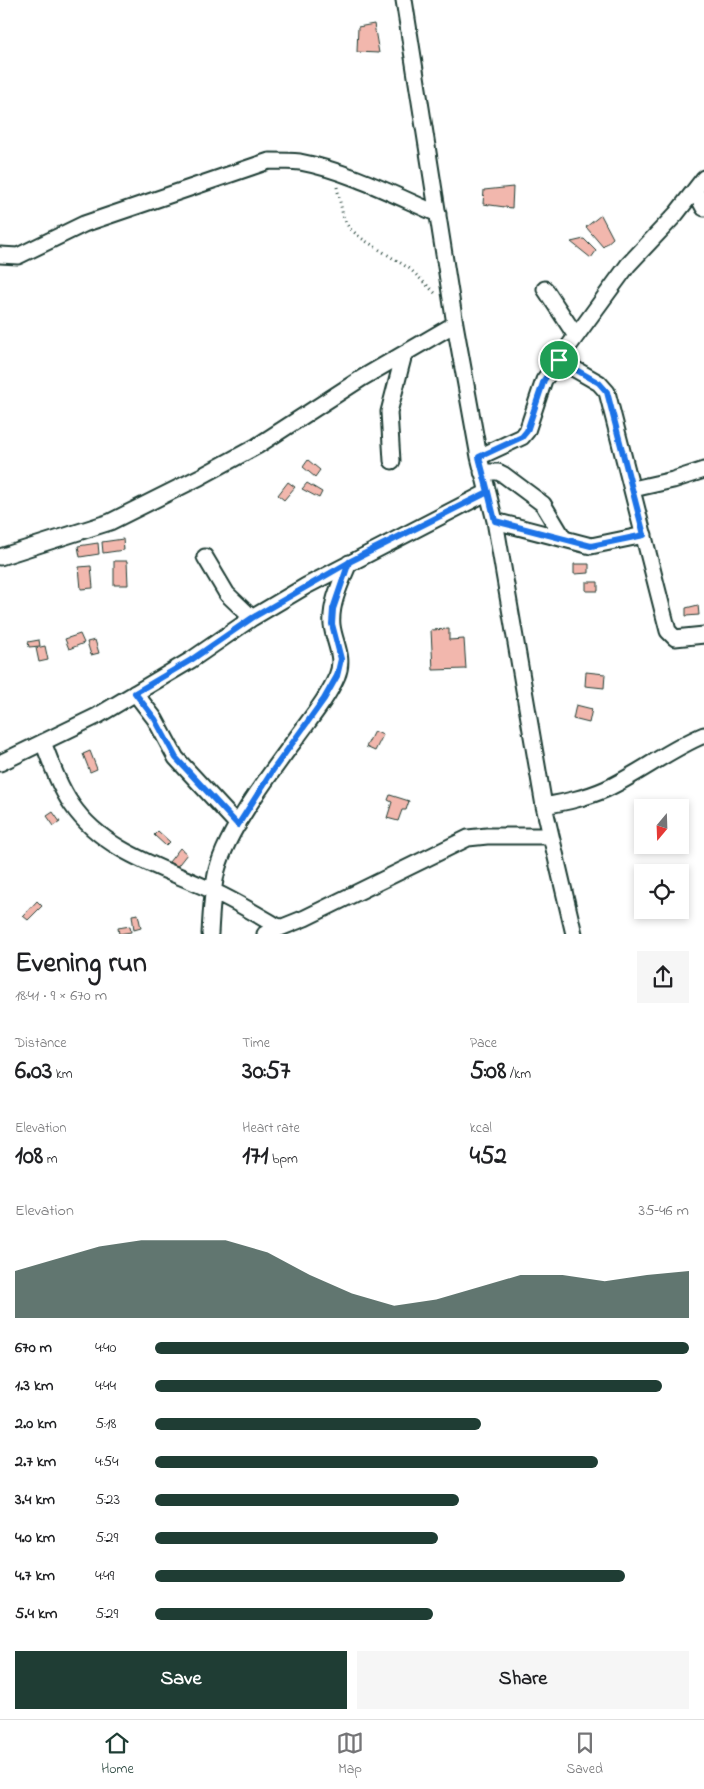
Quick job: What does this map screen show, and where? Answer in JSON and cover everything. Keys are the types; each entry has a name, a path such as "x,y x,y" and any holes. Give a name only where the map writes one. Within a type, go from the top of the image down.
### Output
{"street":[{"path":"404,0 454,318 480,464 495,521 544,806 574,934"},
{"path":"0,255 18,256 84,224 269,161 300,162 328,170 379,188 438,214"},
{"path":"480,464 522,437 527,431 544,380 628,265 695,191 704,178"},
{"path":"695,191 704,208"},
{"path":"545,289 576,336"},
{"path":"0,557 91,529 133,511 257,446 354,383 404,354 454,318"},
{"path":"392,461 389,412 404,354"},
{"path":"559,360 599,383 607,392 668,632 675,638 704,635"},
{"path":"480,464 504,475 543,504 564,539"},
{"path":"633,489 673,480 704,470"},
{"path":"0,763 97,716 191,660 252,618 349,562 488,492"},
{"path":"495,521 591,546 644,535"},
{"path":"206,557 227,594 252,618"},
{"path":"210,934 213,891 218,868 238,825 273,770 324,699 337,676 341,659 332,624 333,609 349,562"},
{"path":"135,693 155,719 176,758 238,825"},
{"path":"544,806 575,800 607,788 678,747 704,735"},
{"path":"43,742 58,779 72,805 93,829 111,843 138,858 213,891 280,928"},
{"path":"265,934 396,875 468,838 487,836 550,836"}],"path":[{"path":"328,170 341,197 343,216 349,228 410,270 454,318"}],"building":[{"path":"374,24 379,53 357,52 358,27"},
{"path":"513,187 512,208 483,204 484,190"},
{"path":"601,215 613,238 603,247 586,227"},
{"path":"584,239 596,251 591,258 571,242"},
{"path":"308,460 320,470 315,477 303,467"},
{"path":"288,482 295,487 284,500 278,495"},
{"path":"307,483 322,492 319,498 302,489"},
{"path":"123,539 124,550 103,553 102,542"},
{"path":"98,543 99,554 80,557 78,546"},
{"path":"114,561 127,561 128,585 114,585"},
{"path":"574,564 589,564 589,573 574,574"},
{"path":"91,566 93,588 81,589 79,567"},
{"path":"586,582 598,582 598,591 586,591"},
{"path":"698,605 699,615 686,616 686,608"},
{"path":"449,629 449,640 464,639 466,669 433,670 431,630"},
{"path":"80,634 84,643 69,649 65,639"},
{"path":"39,640 40,646 29,647 28,642"},
{"path":"95,640 99,653 91,655 87,642"},
{"path":"45,646 48,660 39,662 36,648"},
{"path":"586,672 605,674 604,688 585,686"},
{"path":"576,705 592,709 589,723 573,719"},
{"path":"374,731 383,735 375,751 366,747"},
{"path":"90,751 97,769 90,772 83,754"},
{"path":"390,795 409,801 406,810 402,810 398,821 387,818 392,802 388,800"},
{"path":"53,812 60,822 54,826 47,816"},
{"path":"158,831 170,842 166,846 154,835"},
{"path":"180,848 187,854 176,868 169,862"},
{"path":"37,901 42,906 28,920 23,916"},
{"path":"138,914 141,928 134,930 132,915"},
{"path":"130,926 131,932 119,934 118,928"}],"route":[{"path":"559,360 544,380 536,399 527,431 515,442 479,457 488,492 349,562 338,589 333,609 332,624 341,659 337,676 324,699 273,770 238,825 176,758 155,719 135,693 191,660 252,618 306,586 349,562 360,556 488,492 495,521 533,532 591,546 604,545 644,535 607,392 599,383 559,360"}]}
